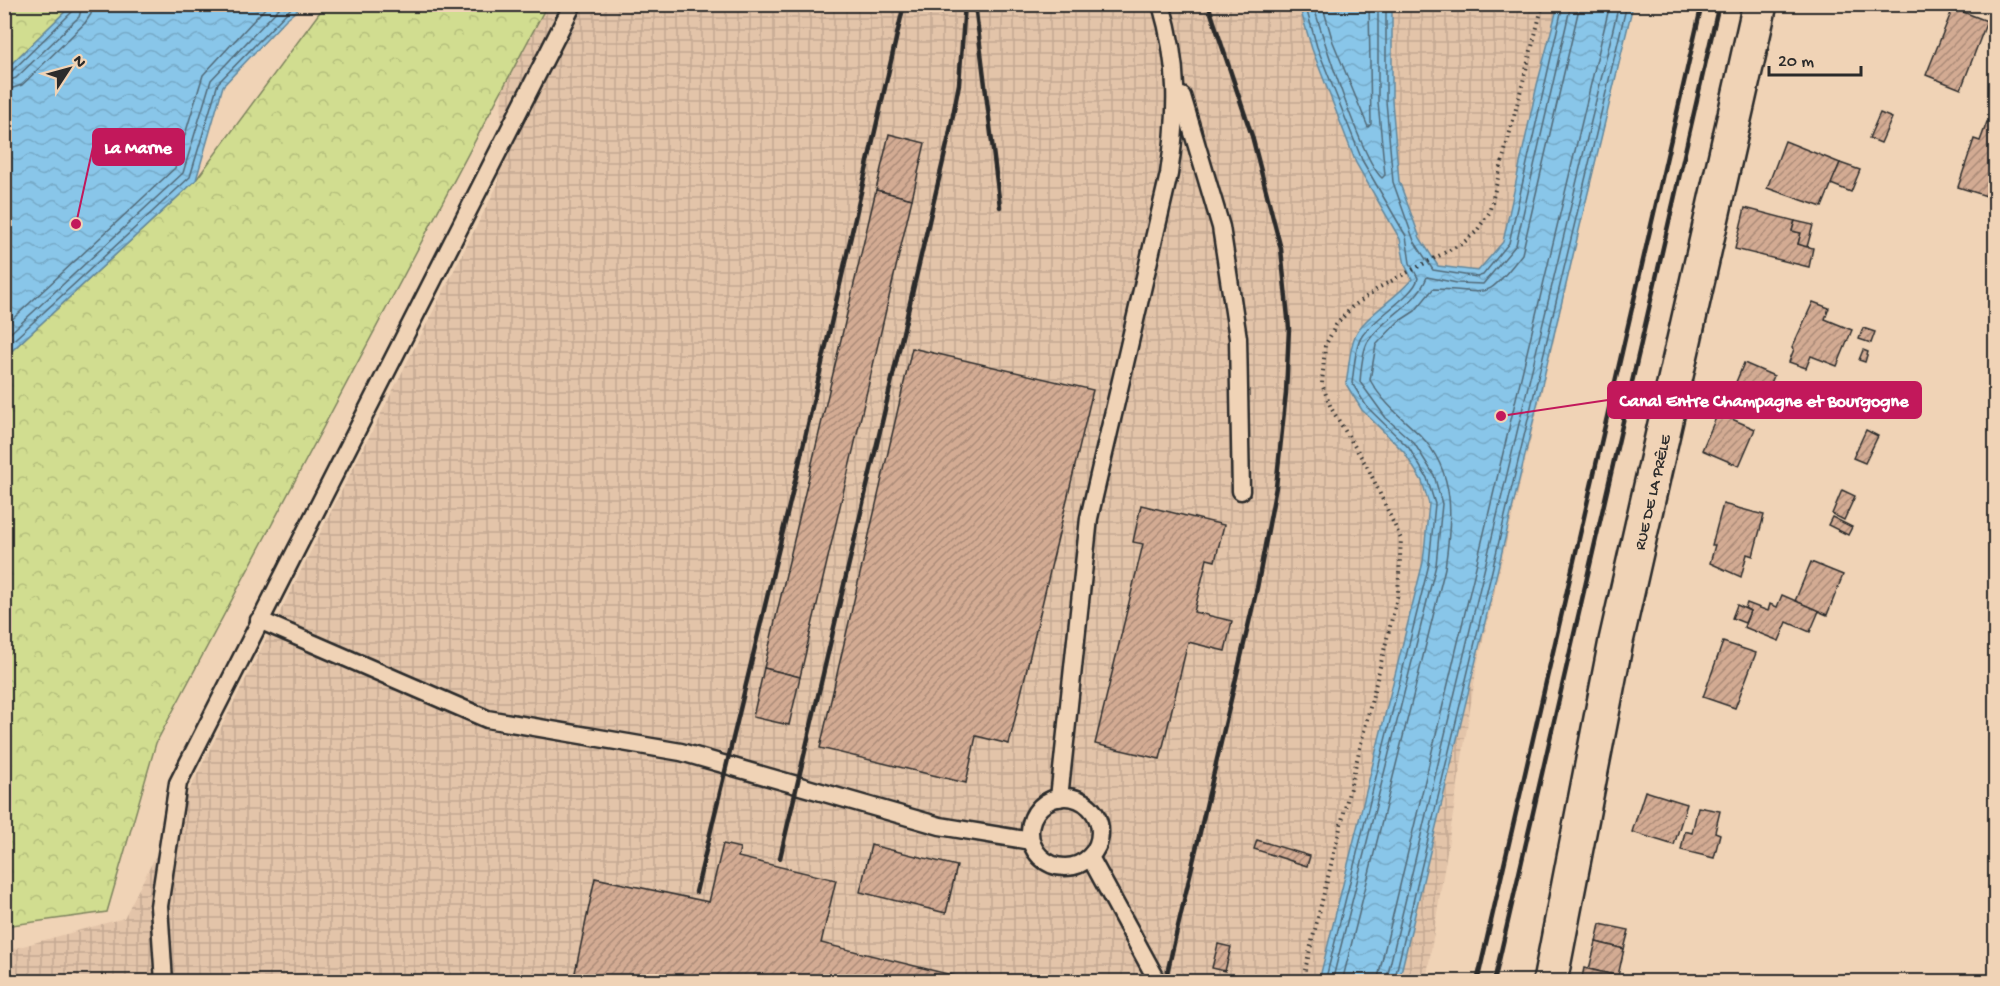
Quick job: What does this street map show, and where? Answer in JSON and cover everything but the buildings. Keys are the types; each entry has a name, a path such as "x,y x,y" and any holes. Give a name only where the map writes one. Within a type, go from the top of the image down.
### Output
{"street":[{"name":"RUE DE LA PRÊLE","path":"1550,981 1616,641 1760,4"}],"lane":[{"path":"164,981 159,906 178,783 573,4"},
{"path":"1059,798 1089,518 1169,174 1177,122 1176,77 1169,32 1161,4"},
{"path":"1176,77 1221,227 1236,327 1241,491"},
{"path":"259,620 487,719 681,752 940,826 1031,841"},
{"path":"1059,798 1082,802 1098,819 1100,832 1098,846 1090,857 1079,865 1066,868 1053,866 1043,860 1031,841 1032,818 1048,801 1059,798"},
{"path":"1090,857 1158,981"}],"path":[{"path":"1302,981 1398,594 1401,539 1368,468 1331,408 1322,384 1325,346 1336,325 1352,307 1404,274 1447,253 1476,232 1489,213 1543,4"}],"shaded area":[{"path":"506,5 1633,5 1477,666 1426,981 5,982 5,951 124,918 498,184"}],"green space":[{"path":"5,5 72,5 5,70"},
{"path":"325,5 547,5 156,743 107,912 5,926 5,357 196,180"}],"water":[{"path":"72,5 304,5 286,19 223,86 196,180 5,357 5,70"},
{"path":"1299,5 1392,5 1392,101 1399,181 1420,238 1438,266 1478,271 1503,242 1537,85 1558,5 1633,5 1399,981 1319,981 1423,562 1429,504 1422,481 1404,452 1362,410 1346,384 1351,347 1359,329 1412,279 1405,265 1400,239 1356,163 1312,49"}],"railway":[{"path":"696,892 796,477 904,4"},
{"path":"780,858 949,136 959,84 965,4"},
{"path":"975,4 1000,207"},
{"path":"1165,982 1257,588 1276,487 1286,393 1289,328 1281,249 1252,136 1208,4"},
{"path":"1477,982 1702,4"},
{"path":"1494,982 1719,4"}],"place":[{"name":"La Marne","path":"76,224"},
{"name":"Canal Entre Champagne et Bourgogne","path":"1501,416"}]}
